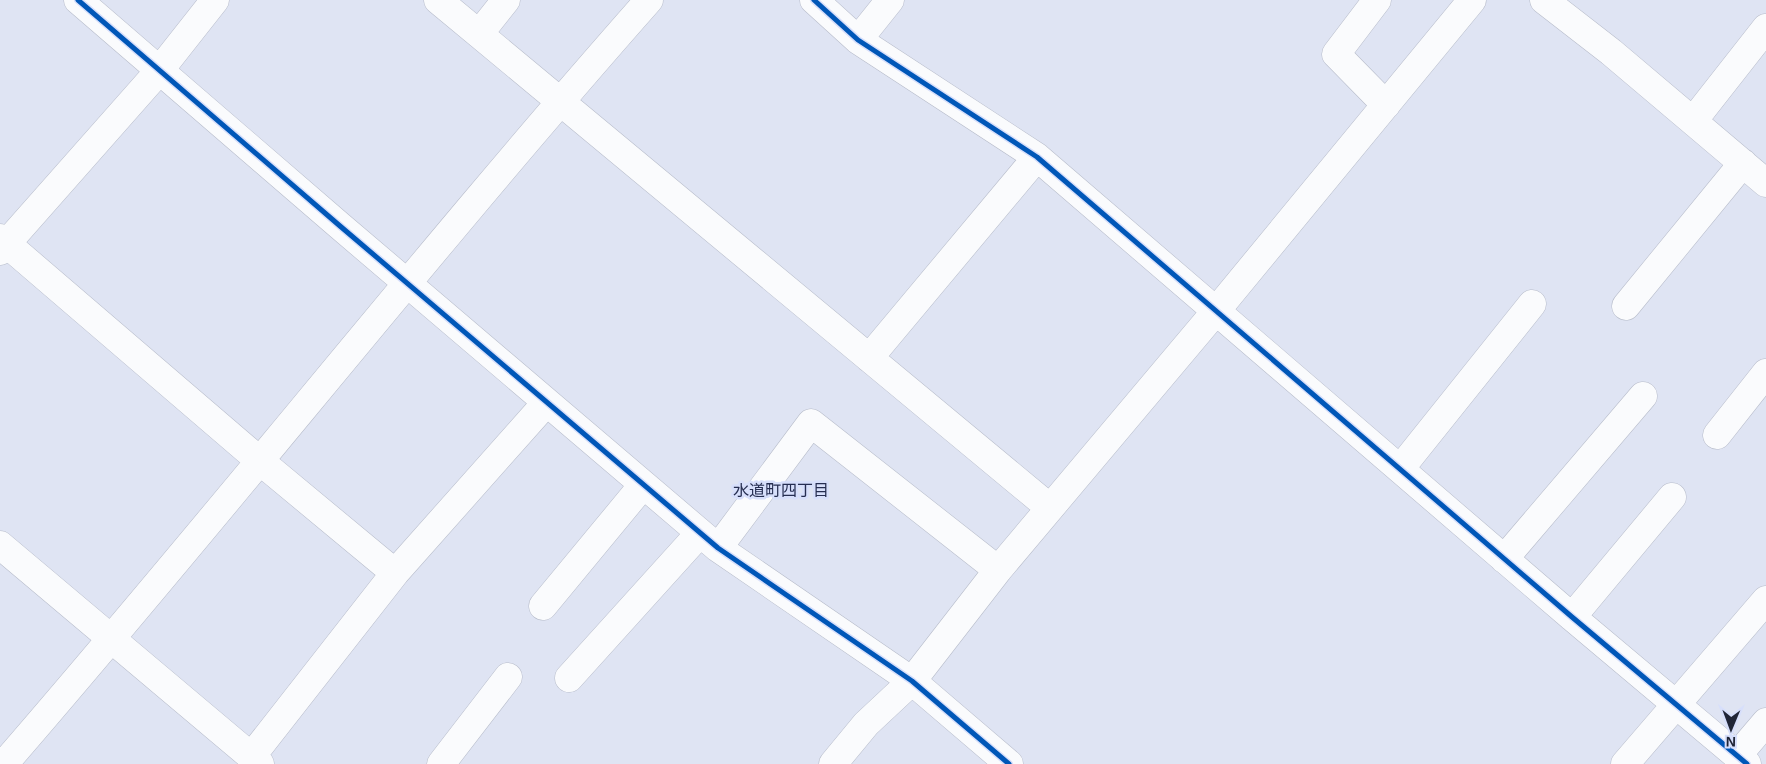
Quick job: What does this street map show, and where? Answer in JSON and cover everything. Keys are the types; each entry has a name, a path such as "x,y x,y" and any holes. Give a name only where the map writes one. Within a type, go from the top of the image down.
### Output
{"street":[{"path":"78,0 158,71 709,541 912,681 1009,764"},
{"path":"215,0 158,71 2,244 395,573"},
{"path":"438,0 1050,508"},
{"path":"479,34 506,0"},
{"path":"4,764 112,640 406,283 560,100 649,0"},
{"path":"814,0 858,40 1037,157 1504,559 1742,760 1766,722"},
{"path":"858,40 890,0"},
{"path":"1377,0 1336,54 1386,105"},
{"path":"833,764 866,724 912,681 998,570 1216,311 1472,0"},
{"path":"1544,0 1611,52 1766,183"},
{"path":"1693,121 1766,28"},
{"path":"869,358 1037,157"},
{"path":"1626,306 1743,163"},
{"path":"1400,469 1532,304"},
{"path":"1716,435 1766,373"},
{"path":"1504,559 1643,396"},
{"path":"0,545 255,760 395,573 546,403"},
{"path":"569,678 709,541 811,423 998,570"},
{"path":"543,606 643,485"},
{"path":"1572,617 1672,497"},
{"path":"1625,764 1766,600"},
{"path":"441,764 508,678"}],"cycle path":[{"path":"78,0 718,548 912,681 1009,764"},
{"path":"814,0 858,40 1037,157 1572,617 1747,764"}],"district":[{"name":"水道町四丁目","path":"781,490"}]}
